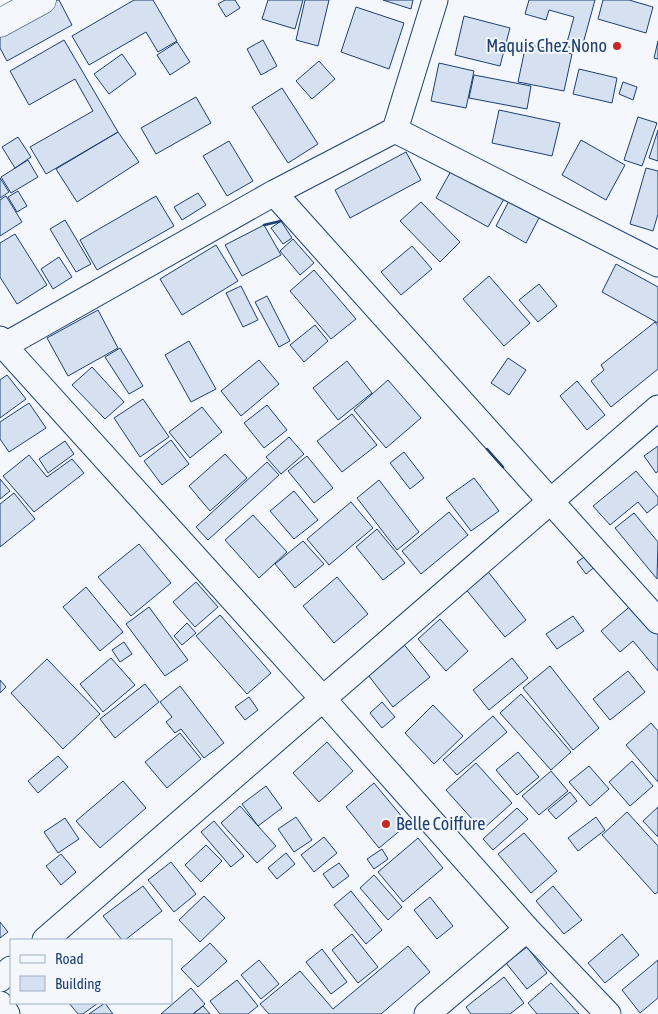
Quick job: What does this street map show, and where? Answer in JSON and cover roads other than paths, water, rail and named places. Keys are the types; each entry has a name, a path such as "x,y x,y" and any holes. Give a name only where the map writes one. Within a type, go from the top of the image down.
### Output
{"street":[{"path":"0,23 42,0"},
{"path":"435,0 395,130 274,193 1,345 323,699 527,929 608,1014"},
{"path":"395,130 658,264"},
{"path":"274,193 658,620"},
{"path":"46,939 658,408"},
{"path":"427,1014 527,929"},
{"path":"0,979 10,971"},
{"path":"0,1004 7,1014"}],"place":[{"name":"Maquis Chez Nono","path":"617,46"},
{"name":"Belle Coiffure","path":"386,824"}]}
